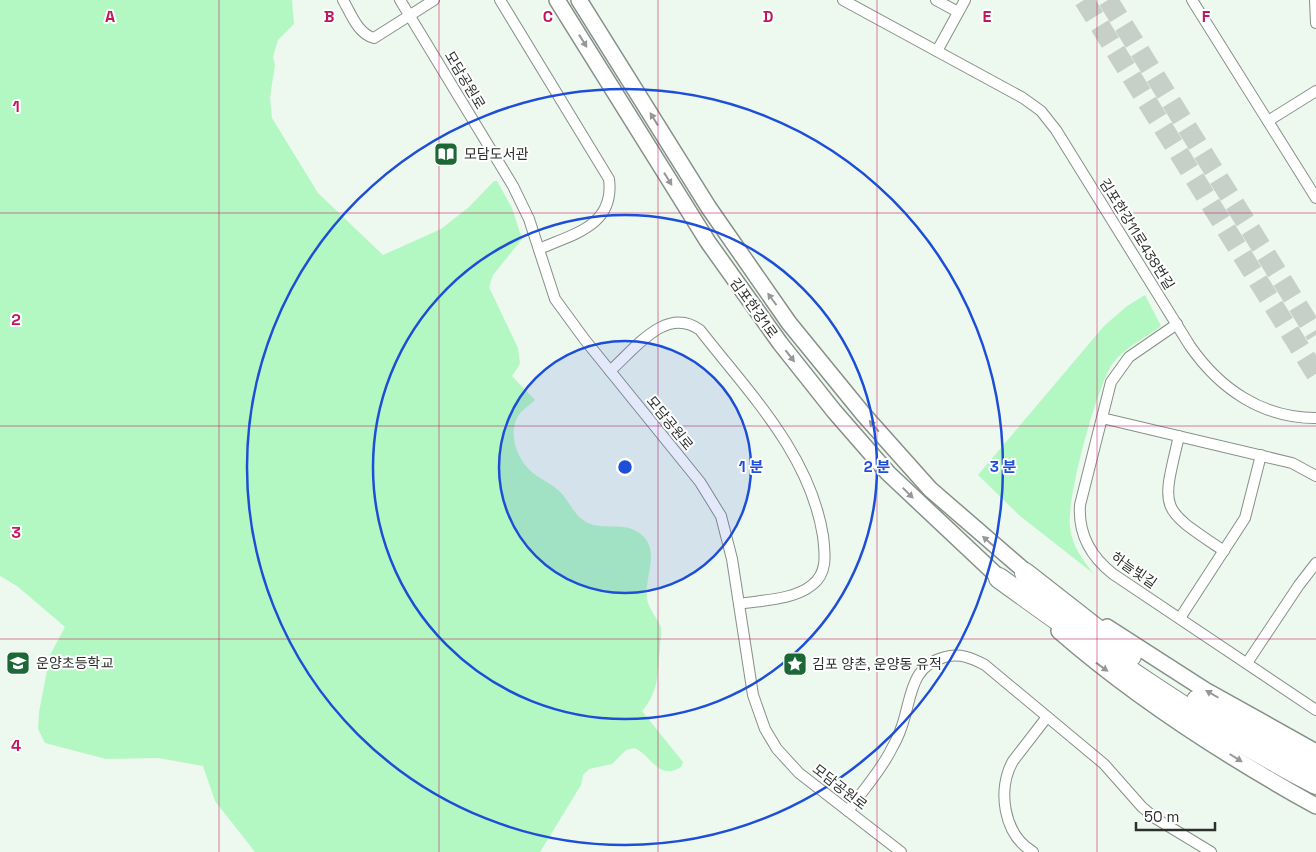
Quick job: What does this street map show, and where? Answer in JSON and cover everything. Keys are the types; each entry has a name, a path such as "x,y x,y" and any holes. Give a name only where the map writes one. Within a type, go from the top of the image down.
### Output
{"highway":[{"path":"1025,573 1113,643 1314,778"},
{"path":"999,578 1106,656 1175,702 1238,742 1314,778"}],"street":[{"path":"343,0 360,30 366,36 374,38 434,0"},
{"name":"모담공원로","path":"400,0 513,186 529,219 555,298 714,502 726,531 753,695 765,729 777,749 799,773 901,852"},
{"path":"500,0 609,179 608,203 594,224 539,249"},
{"name":"김포한강1로","path":"557,0 708,242 780,343 834,412 888,473 999,578 1094,662 1149,702 1219,748 1316,806"},
{"name":"김포한강1로","path":"579,0 709,208 789,323 864,415 930,489 1025,573 1205,690 1316,752"},
{"name":"김포한강11로438번길","path":"843,0 1023,98 1048,120 1177,324 1209,371 1236,394 1272,411 1316,418"},
{"path":"936,0 958,12"},
{"path":"937,52 965,0"},
{"path":"1192,0 1268,121 1313,185 1316,198"},
{"path":"1315,0 1316,23"},
{"path":"1268,121 1316,91"},
{"path":"610,370 662,325 680,321 691,324 700,330 778,430 796,458 816,505 826,554 825,565 814,584 804,592 739,604"},
{"name":"하늘빛길","path":"1177,324 1142,347 1120,368 1112,382 1080,505 1084,539 1099,563 1315,707"},
{"path":"1102,418 1292,462 1316,476"},
{"path":"1179,436 1166,495 1169,506 1182,523 1224,551"},
{"path":"1180,618 1245,518 1261,455"},
{"path":"1247,663 1304,577 1316,563"},
{"path":"848,811 892,748 905,716 914,680 924,668 937,660 957,656 976,660 1104,764 1142,807 1155,818 1211,852"},
{"path":"1033,852 1024,844 1012,828 1006,809 1004,788 1013,760 1047,717"}],"green space":[{"path":"0,0 292,0 294,24 278,40 273,57 275,65 270,97 272,118 318,193 383,255 441,229 469,207 494,181 497,181 512,208 522,239 493,275 489,287 518,348 520,364 512,376 535,400 523,410 514,425 516,448 528,468 558,490 583,520 595,525 630,528 643,536 648,543 651,558 647,598 650,609 660,625 661,633 655,689 648,704 642,711 683,762 681,767 669,771 663,770 634,748 626,750 612,764 589,769 583,775 581,785 540,852 255,852 215,801 203,766 158,758 106,759 45,743 38,729 39,712 50,655 65,627 17,586 0,576"},
{"path":"1145,295 1161,326 1123,352 1113,363 1106,375 1091,417 1073,493 1070,513 1071,534 1078,552 1094,574 1020,516 978,475 1104,326 1127,306"}],"tunnel":[{"path":"1084,0 1316,374"},
{"path":"1108,0 1316,335"}],"place":[{"name":"모담도서관","path":"446,154"},
{"name":"운양초등학교","path":"18,663"},
{"name":"김포 양촌, 운양동 유적","path":"795,664"}]}
